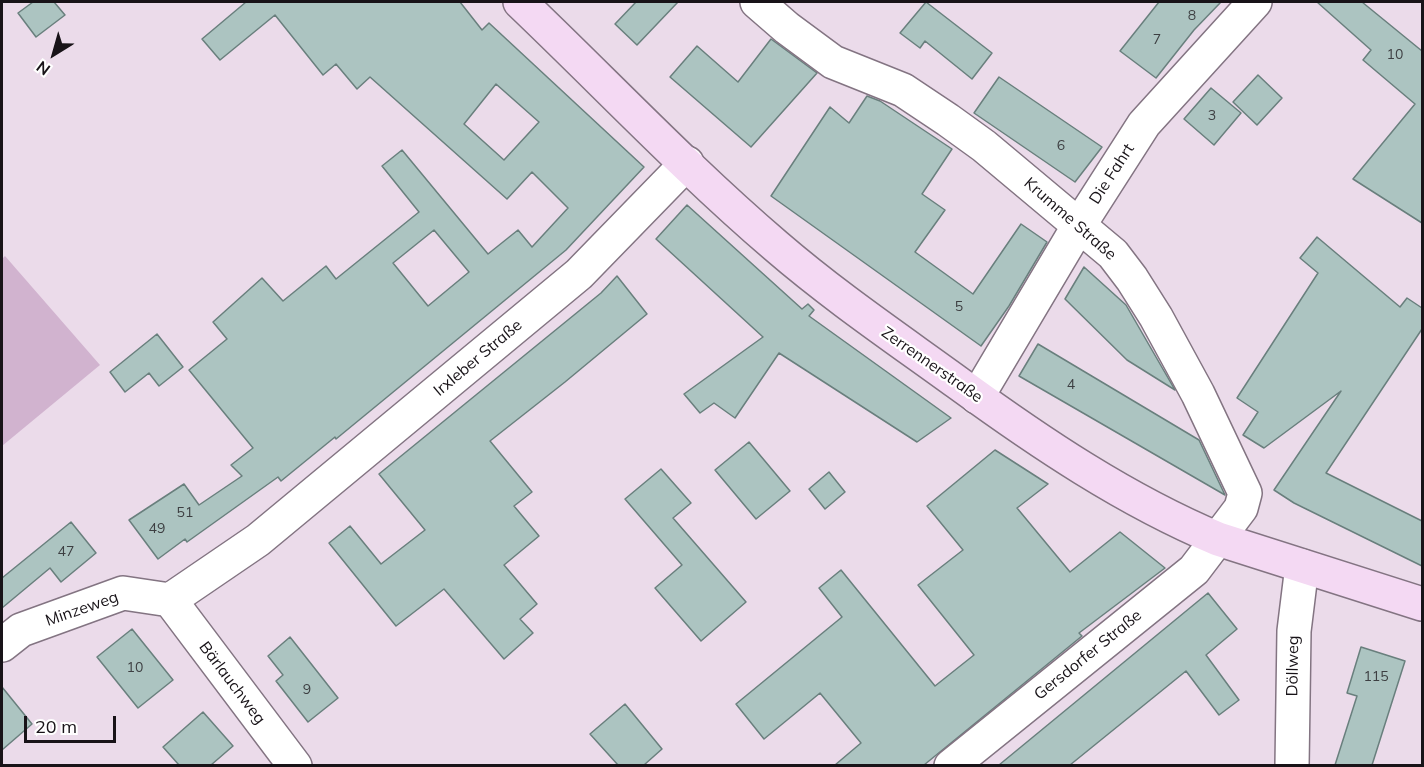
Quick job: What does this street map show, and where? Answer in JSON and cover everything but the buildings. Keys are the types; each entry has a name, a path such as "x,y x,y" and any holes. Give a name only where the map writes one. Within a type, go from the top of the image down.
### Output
{"main road":[{"name":"Zerrennerstraße","path":"520,2 687,164 816,279 885,333 977,397 1126,493 1187,526 1218,539 1422,604"}],"street":[{"name":"Krumme Straße","path":"757,2 787,28 833,62 903,90 948,120 1016,172 1078,227 1107,249 1136,285 1198,394 1238,474 1245,493 1244,502 1218,539"},
{"name":"Die Fahrt","path":"977,397 1078,227 1144,124 1255,2"},
{"name":"Irxleber Straße","path":"170,600 258,540 579,274 687,164"},
{"name":"Gersdorfer Straße","path":"951,765 1194,570 1218,539"},
{"name":"Döllweg","path":"1292,765 1294,631 1302,566"},
{"name":"Minzeweg","path":"2,645 21,630 123,593 170,600"},
{"name":"Bärlauchweg","path":"170,600 295,765"}],"shaded area":[{"path":"5,256 100,365 2,446 2,259"}]}
